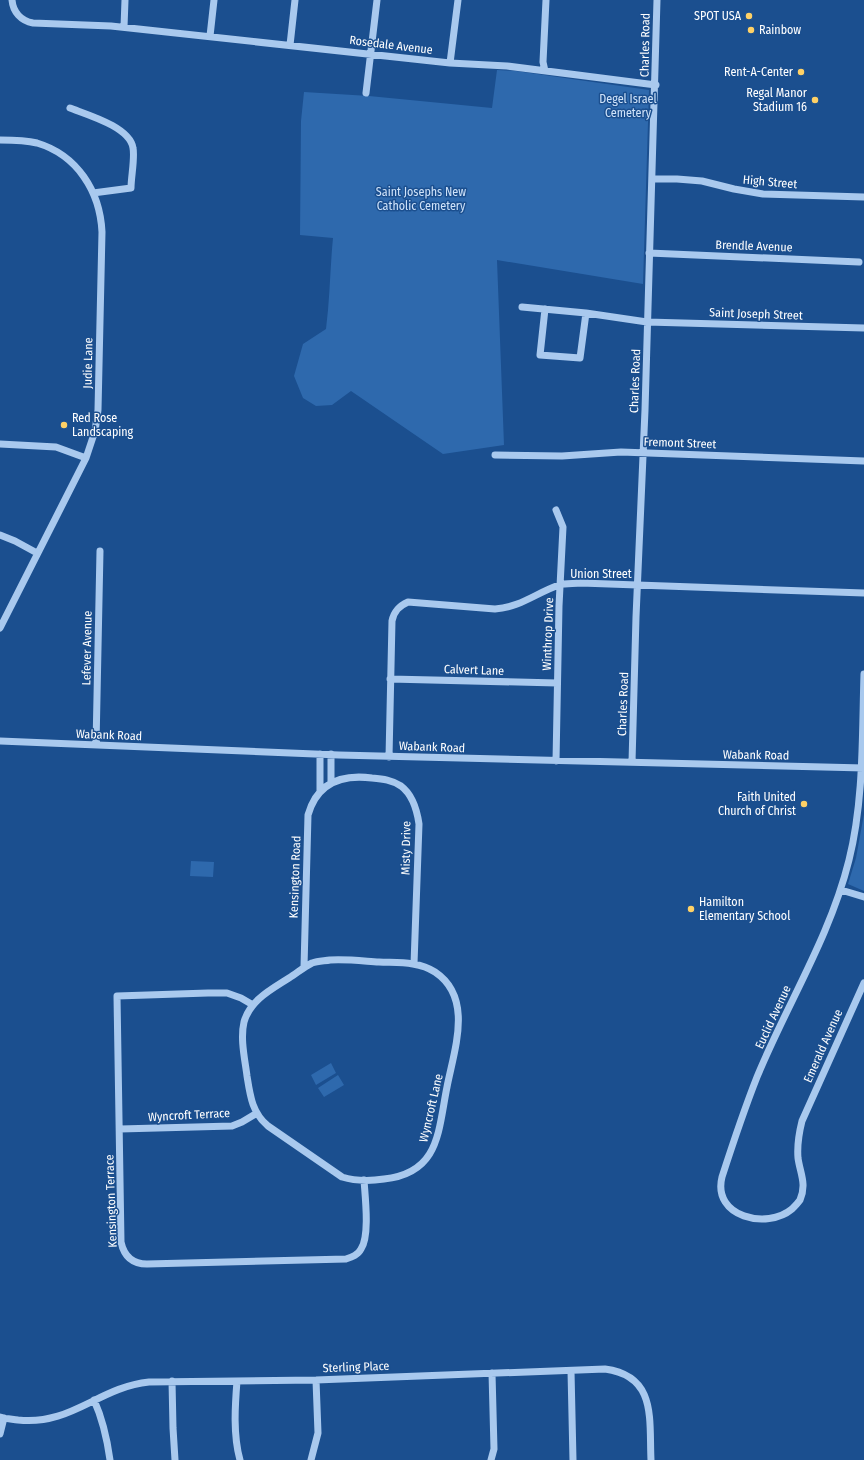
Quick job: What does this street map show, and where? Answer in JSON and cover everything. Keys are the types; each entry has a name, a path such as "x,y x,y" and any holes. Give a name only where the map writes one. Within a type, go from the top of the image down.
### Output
{"street":[{"name":"Rosedale Avenue","path":"12,0 12,5 17,14 27,22 124,27 290,44 450,63 508,66 656,85"},
{"path":"124,0 124,27"},
{"path":"210,36 214,0"},
{"path":"290,44 295,0"},
{"path":"366,93 377,0"},
{"path":"450,63 458,0"},
{"path":"545,71 543,62 546,0"},
{"name":"Charles Road","path":"632,762 637,585 656,85 657,0"},
{"path":"70,108 120,129 128,136 133,148 131,188 93,193"},
{"name":"Judie Lane","path":"0,140 29,142 44,146 60,154 75,166 86,180 98,205 102,232 98,410 95,432 86,458 0,628"},
{"name":"High Street","path":"652,179 702,181 763,194 864,198"},
{"name":"Brendle Avenue","path":"649,253 859,262"},
{"name":"Saint Joseph Street","path":"522,307 586,312 648,322 864,328"},
{"path":"545,309 540,355 580,358 586,312"},
{"path":"0,444 56,447 86,458"},
{"name":"Fremont Street","path":"495,455 562,456 642,452 864,461"},
{"name":"Winthrop Drive","path":"556,510 563,527 557,683 556,761"},
{"path":"0,535 37,553"},
{"name":"Lefever Avenue","path":"96,745 100,551"},
{"name":"Union Street","path":"389,756 392,621 395,612 403,604 413,602 495,610 525,602 560,585 581,583 864,593"},
{"name":"Euclid Avenue","path":"803,1119 799,1131 798,1159 804,1180 804,1188 800,1201 786,1214 778,1218 763,1219 742,1216 735,1213 724,1199 720,1182 757,1078 828,925 841,890 849,860 859,806 862,768 864,674"},
{"name":"Calvert Lane","path":"390,679 557,683"},
{"name":"Wabank Road","path":"0,741 320,754 862,768"},
{"name":"Kensington Road","path":"320,754 320,791"},
{"path":"331,754 331,783"},
{"name":"Misty Drive","path":"331,783 347,777 367,777 388,780 401,786 410,795 416,806 419,824 414,964"},
{"name":"Kensington Road","path":"304,967 308,815 314,799 320,791 331,783"},
{"path":"841,890 864,897"},
{"name":"Wyncroft Lane","path":"343,960 414,964 426,967 442,977 452,992 459,1013 454,1050 437,1139 423,1163 409,1173 393,1178 364,1180 348,1179 342,1177 268,1126 259,1118 251,1099 243,1041 244,1021 248,1011 263,995 304,967 314,962 343,960"},
{"name":"Emerald Avenue","path":"803,1119 864,983"},
{"name":"Kensington Terrace","path":"253,1005 227,993 117,996 122,1242 125,1254 130,1260 140,1264 346,1259 359,1253 366,1236 364,1180"},
{"name":"Wyncroft Terrace","path":"120,1129 232,1126 257,1113"},
{"name":"Sterling Place","path":"2,1417 30,1421 50,1419 71,1413 94,1400 126,1386 137,1383 172,1381 316,1380 571,1370 588,1368 616,1370 635,1380 643,1390 649,1406 651,1460"},
{"path":"571,1370 573,1460"},
{"path":"491,1460 494,1448 492,1373"},
{"path":"311,1460 318,1433 316,1380"},
{"path":"172,1381 172,1428 175,1460"},
{"path":"237,1381 236,1443 240,1460"},
{"path":"94,1400 102,1418 110,1460"},
{"path":"0,1434 2,1417"}],"green space":[{"name":"Saint Josephs New Catholic Cemetery","path":"497,70 516,71 649,90 643,284 497,260 504,445 443,454 351,391 332,405 316,406 303,398 294,376 303,344 326,329 333,238 300,235 301,121 304,92 369,96 492,108"},
{"path":"864,814 864,891 848,884 856,858"},
{"path":"191,861 214,862 213,877 190,876"},
{"path":"331,1063 336,1073 316,1085 311,1075"},
{"path":"338,1075 344,1085 324,1097 318,1088"}],"place":[{"name":"SPOT USA","path":"749,16"},
{"name":"Rainbow","path":"751,30"},
{"name":"Rent-A-Center","path":"801,72"},
{"name":"Regal Manor Stadium 16","path":"815,100"},
{"name":"Red Rose Landscaping","path":"64,425"},
{"name":"Faith United Church of Christ","path":"804,804"},
{"name":"Hamilton Elementary School","path":"691,909"}],"park label":[{"name":"Degel Israel Cemetery","path":"628,106"}]}
